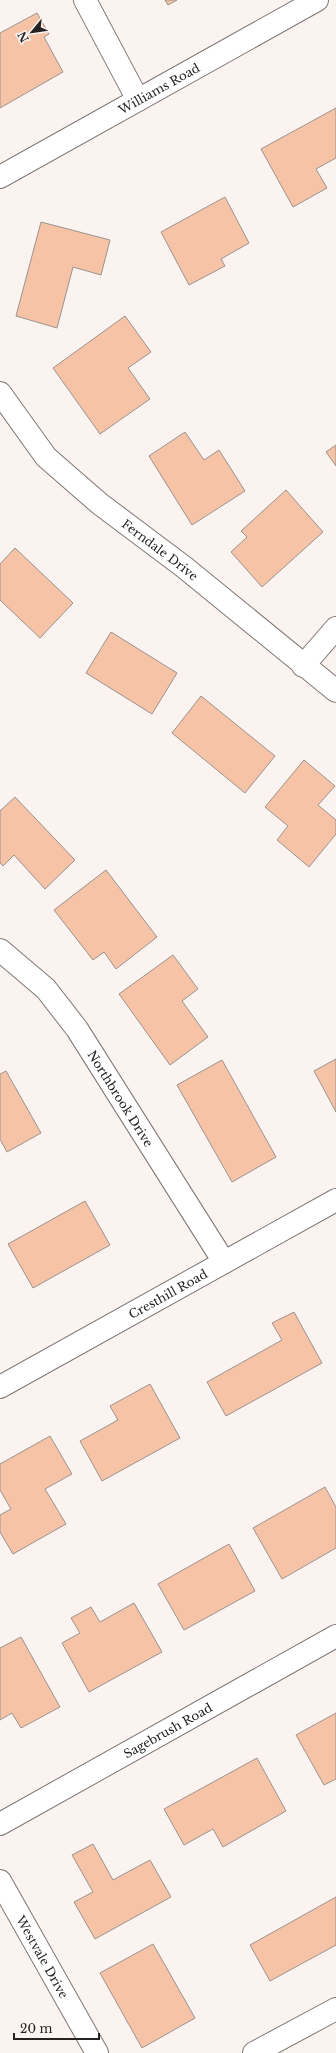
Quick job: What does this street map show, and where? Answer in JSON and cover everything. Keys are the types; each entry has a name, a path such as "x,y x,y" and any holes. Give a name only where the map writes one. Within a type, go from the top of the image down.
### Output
{"street":[{"path":"85,0 138,100"},
{"name":"Williams Road","path":"0,177 317,0"},
{"name":"Ferndale Drive","path":"0,393 46,457 100,504 184,567 303,666 336,691"},
{"path":"303,666 336,628"},
{"name":"Northbrook Drive","path":"0,950 46,988 77,1029 224,1262"},
{"name":"Cresthill Road","path":"0,1387 336,1200"},
{"name":"Sagebrush Road","path":"0,1824 336,1636"},
{"name":"Westvale Drive","path":"0,1881 97,2053"},
{"path":"254,2053 336,2009"}],"building":[{"path":"165,0 177,0 168,5"},
{"path":"37,13 49,34 44,37 63,72 0,108 0,33"},
{"path":"336,108 336,158 316,169 327,188 293,207 261,149"},
{"path":"225,197 249,243 221,259 225,266 189,285 161,232"},
{"path":"41,222 110,240 101,275 73,267 57,328 16,316"},
{"path":"125,316 151,352 128,368 150,399 100,434 53,368"},
{"path":"185,432 204,460 219,450 245,491 192,525 149,456"},
{"path":"336,445 336,466 326,452"},
{"path":"286,490 323,532 262,587 231,552 247,537 241,531"},
{"path":"15,548 73,603 40,638 0,600 0,564"},
{"path":"111,632 177,673 152,714 86,673"},
{"path":"201,696 275,756 245,793 172,733"},
{"path":"304,760 335,786 318,805 336,820 336,834 309,867 277,840 288,826 265,807"},
{"path":"15,797 75,860 45,889 14,855 3,866 0,863 0,811"},
{"path":"106,870 157,937 116,969 104,952 93,960 54,910"},
{"path":"173,955 198,989 182,1001 208,1037 170,1065 119,994"},
{"path":"336,1059 336,1112 314,1071"},
{"path":"222,1060 276,1157 232,1182 177,1085"},
{"path":"6,1071 41,1133 7,1152 0,1139 0,1074"},
{"path":"85,1201 110,1245 33,1288 8,1244"},
{"path":"294,1312 322,1363 226,1416 207,1382 282,1340 272,1323"},
{"path":"150,1384 180,1438 102,1481 80,1441 118,1420 110,1406"},
{"path":"50,1436 72,1474 45,1489 66,1524 13,1554 0,1532 0,1515 11,1509 0,1490 0,1464"},
{"path":"325,1487 336,1507 336,1548 282,1579 253,1528"},
{"path":"229,1544 255,1591 184,1630 158,1584"},
{"path":"134,1603 162,1652 89,1692 62,1643 80,1633 71,1618 91,1607 100,1622"},
{"path":"21,1637 60,1707 21,1728 12,1713 0,1720 0,1648"},
{"path":"336,1713 336,1779 324,1785 296,1735"},
{"path":"257,1758 286,1811 223,1847 213,1829 184,1845 164,1809"},
{"path":"93,1844 113,1880 150,1860 171,1897 95,1939 74,1902 93,1892 72,1855"},
{"path":"336,1897 336,1945 270,1981 250,1945"},
{"path":"153,1944 195,2018 142,2048 100,1973"}]}
